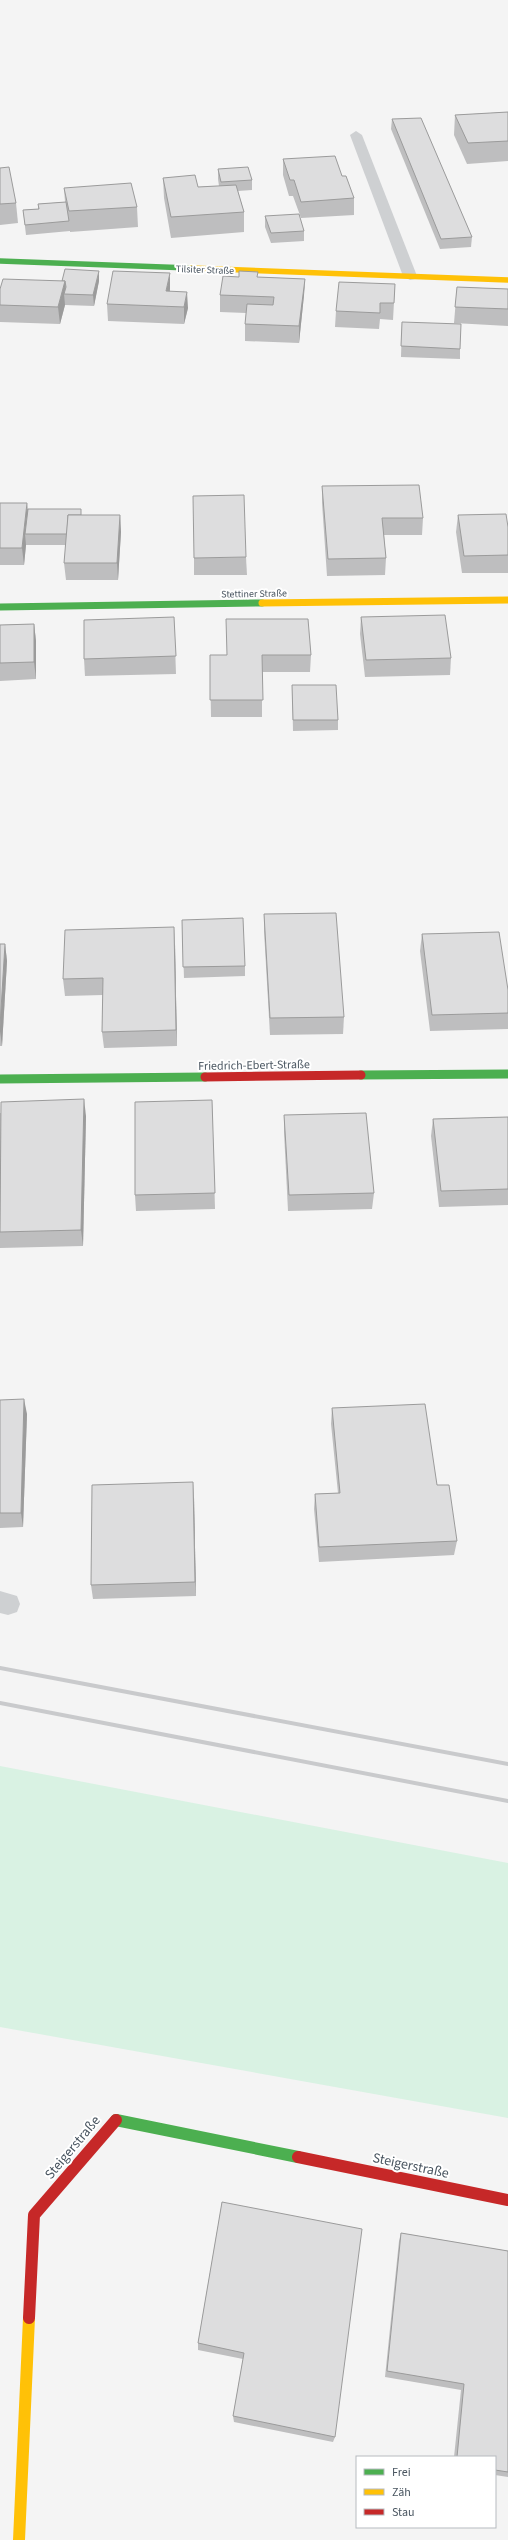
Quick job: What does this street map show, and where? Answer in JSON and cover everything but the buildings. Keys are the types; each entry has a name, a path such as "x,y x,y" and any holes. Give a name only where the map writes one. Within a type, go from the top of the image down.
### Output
{"street":[{"path":"356,135 410,276"},
{"name":"Tilsiter Straße","path":"0,261 508,280"},
{"name":"Stettiner Straße","path":"0,607 508,600"},
{"name":"Friedrich-Ebert-Straße","path":"0,1079 508,1074"},
{"name":"Steigerstraße","path":"19,2540 34,2215 114,2120 508,2200"}],"green space":[{"path":"0,1766 508,1863 508,2118 0,2027"}],"railway":[{"path":"0,1668 508,1764"},
{"path":"0,1703 508,1801"}],"traffic: fast":[{"path":"0,261 190,268"},
{"path":"0,607 262,603"},
{"path":"361,1075 508,1074"},
{"path":"0,1079 205,1077"},
{"path":"116,2120 298,2157"}],"traffic: slow":[{"path":"190,268 508,280"},
{"path":"262,603 508,600"},
{"path":"19,2540 29,2318"}],"traffic: jam":[{"path":"205,1077 361,1075"},
{"path":"29,2318 34,2215 114,2120 116,2120"},
{"path":"298,2157 508,2200"}]}
